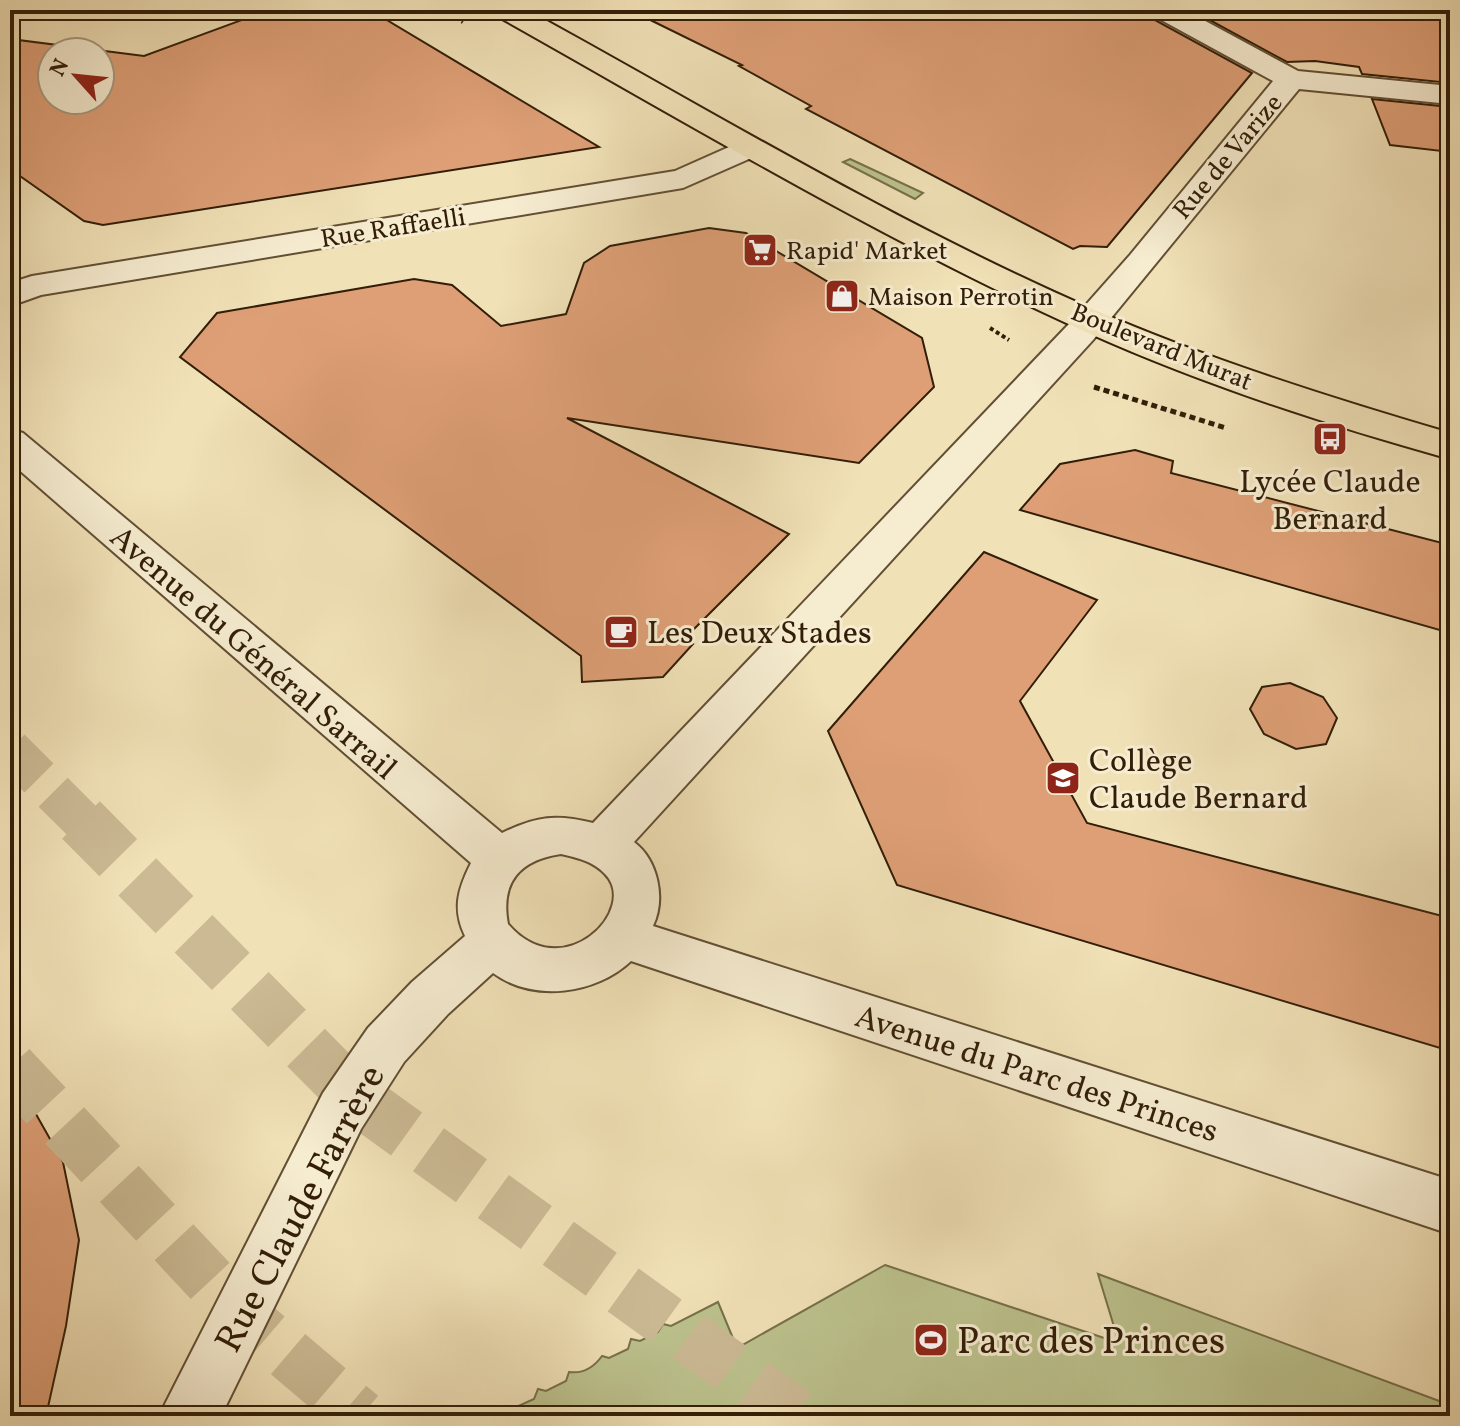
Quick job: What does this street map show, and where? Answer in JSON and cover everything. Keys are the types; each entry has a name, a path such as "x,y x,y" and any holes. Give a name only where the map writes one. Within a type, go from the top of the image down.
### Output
{"main road":[{"name":"Boulevard Murat","path":"507,10 670,100 747,148 1000,279 1163,352 1349,416 1450,446"}],"street":[{"path":"1164,10 1291,79"},
{"name":"Rue de Varize","path":"604,843 1093,321 1291,79 1450,95"},
{"name":"Rue Raffaelli","path":"17,284 683,179 747,148"},
{"name":"Avenue du Général Sarrail","path":"10,442 500,860"},
{"path":"584,836 604,843 622,856 634,874 639,895 637,917 625,938 607,955 584,966 558,971 532,968 509,959 492,943 483,928 481,892 488,875 500,860 518,847 539,838 584,836"},
{"name":"Avenue du Parc des Princes","path":"625,938 1450,1207"},
{"name":"Rue Claude Farrère","path":"189,1416 342,1111 386,1045 430,998 492,943"}],"green space":[{"path":"850,159 923,193 915,199 843,162"},
{"name":"Parc des Princes","path":"885,1265 1119,1343 1098,1274 1450,1405 1450,1416 500,1416 506,1406 514,1408 534,1399 538,1389 546,1391 566,1381 569,1372 583,1371 602,1356 609,1358 628,1349 631,1339 640,1341 658,1332 663,1324 671,1326 718,1302 737,1348"}],"building":[{"path":"269,10 370,10 599,147 103,225 84,221 10,169 10,39 36,42 36,116 116,116 116,52 144,56"},
{"path":"630,10 1147,10 1153,19 1252,73 1107,247 1080,246 1073,249 806,109 811,106 739,66 742,65"},
{"path":"1191,10 1450,10 1450,83 1362,74 1359,67 1315,61 1287,62"},
{"path":"1372,99 1450,107 1450,152 1390,145"},
{"path":"709,228 746,233 922,338 934,387 859,463 567,418 789,534 684,639 693,644 663,677 582,682 581,656 180,357 217,313 414,279 452,285 501,326 566,314 584,263 610,246"},
{"path":"1135,450 1173,461 1171,473 1450,545 1450,633 1020,510 1060,464"},
{"path":"984,552 1097,600 1020,701 1087,823 1450,918 1450,1051 897,885 828,731"},
{"path":"1290,683 1323,697 1337,718 1326,744 1296,749 1264,734 1250,709 1262,687"},
{"path":"10,1068 63,1162 79,1240 66,1326 46,1416 10,1416"}],"tunnel":[{"path":"10,749 81,820"},
{"path":"81,820 354,1096 798,1416"},
{"path":"10,1067 242,1315 361,1416"}],"place":[{"name":"Rapid' Market","path":"760,250"},
{"name":"Maison Perrotin","path":"842,296"},
{"name":"Lycée Claude Bernard","path":"1330,439"},
{"name":"Les Deux Stades","path":"621,632"},
{"name":"Collège Claude Bernard","path":"1063,778"},
{"name":"Parc des Princes","path":"931,1340"}]}
